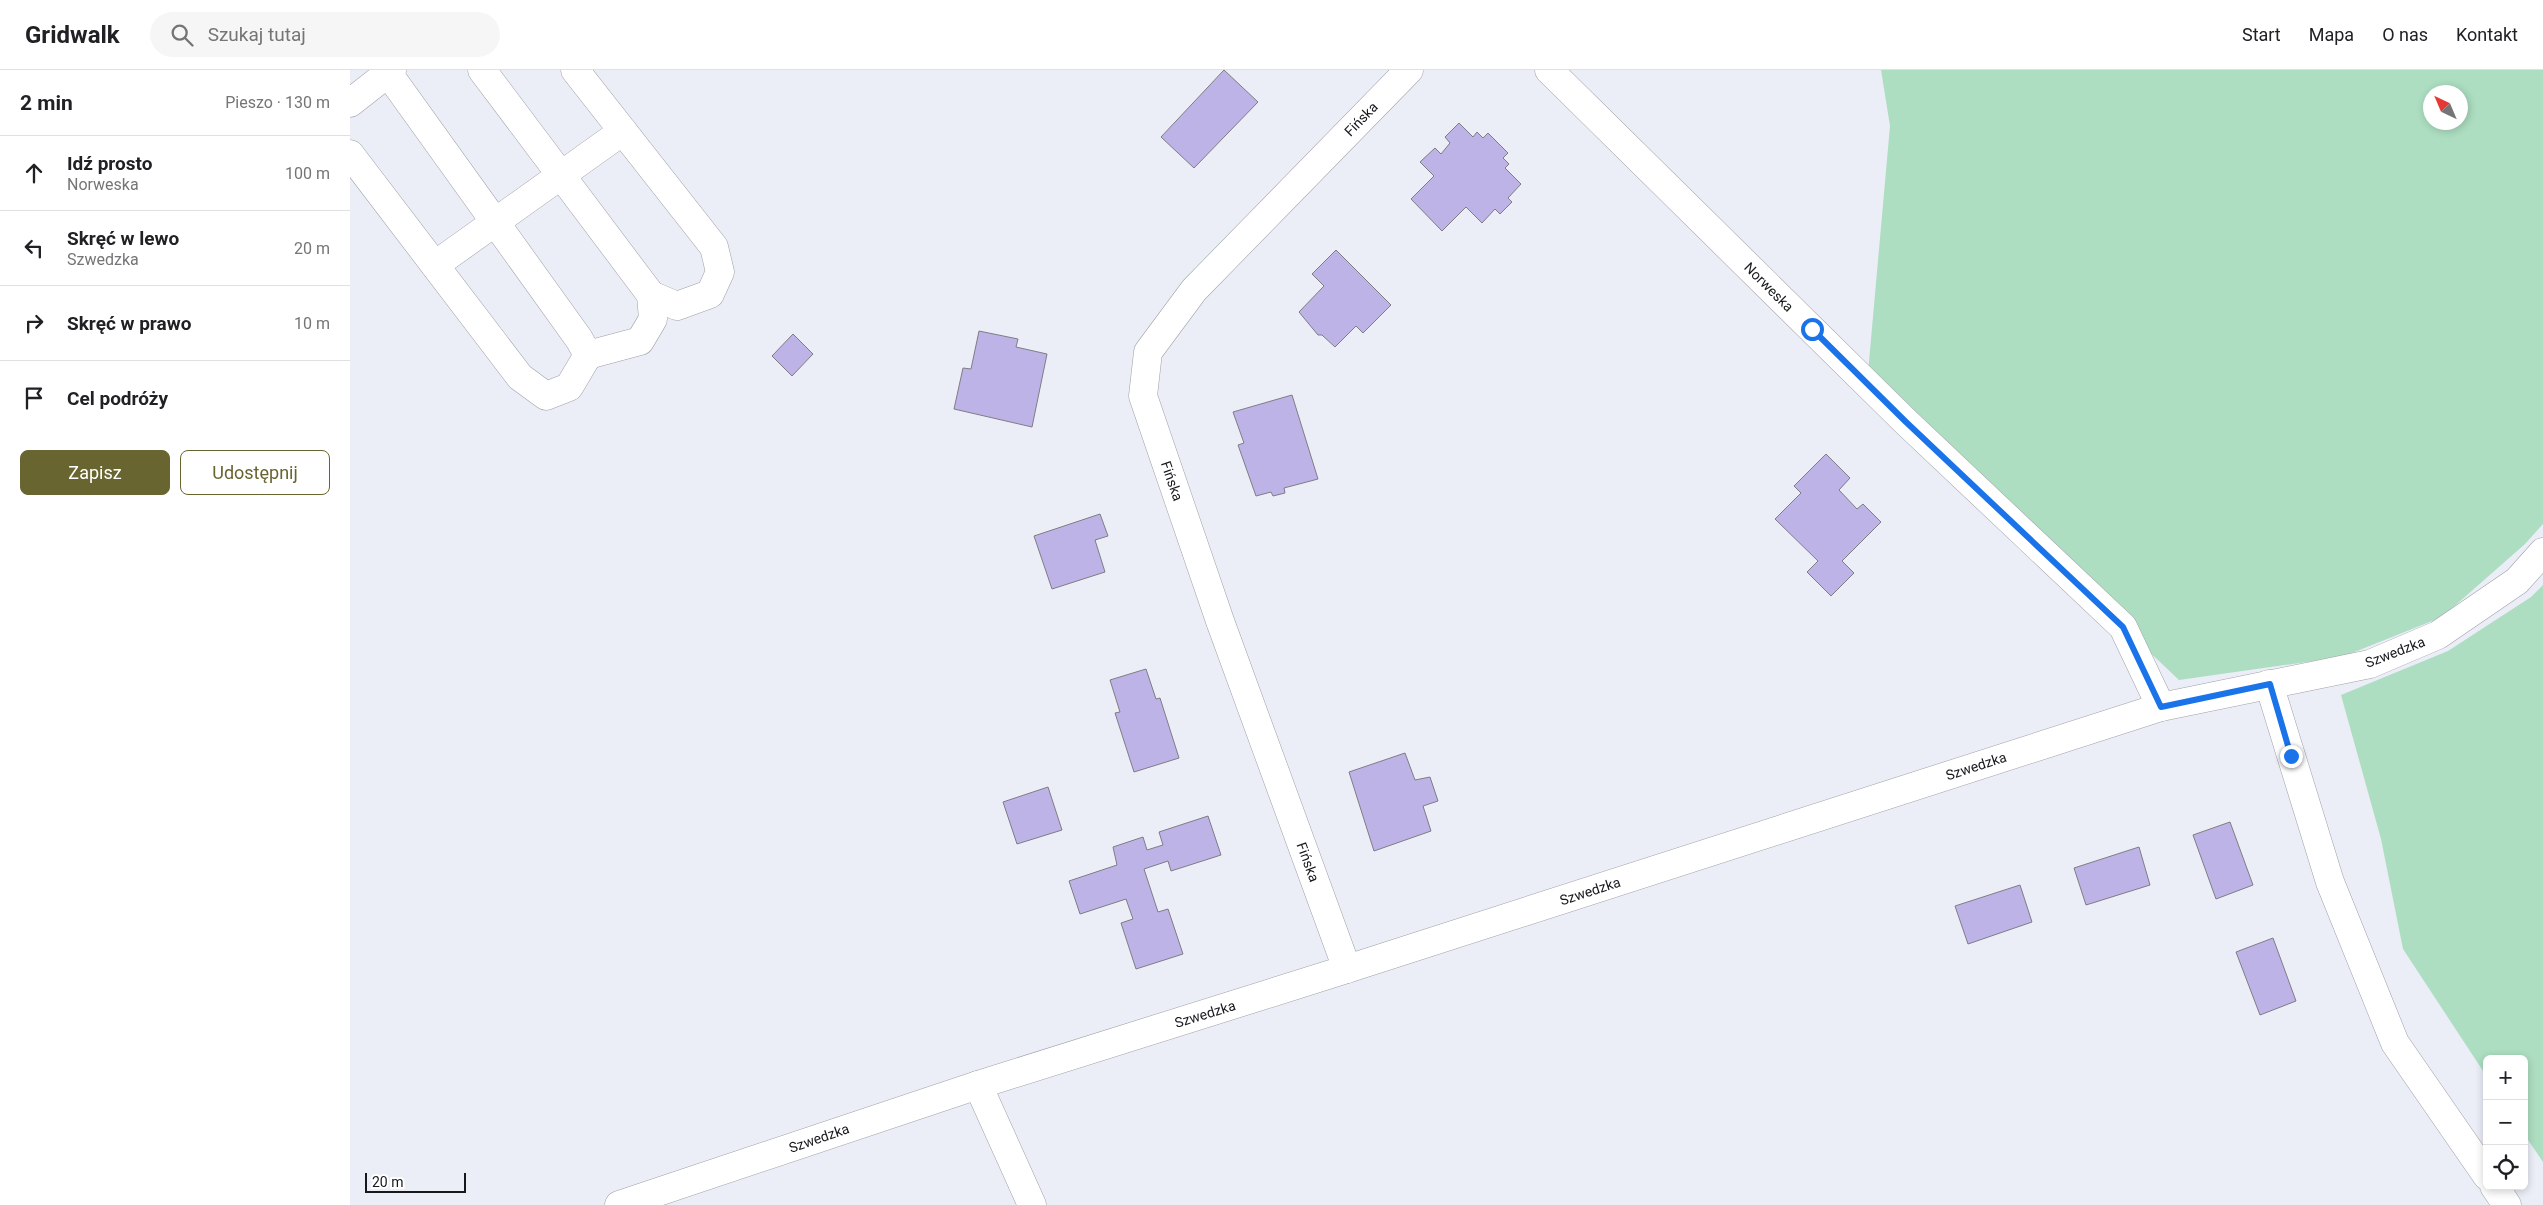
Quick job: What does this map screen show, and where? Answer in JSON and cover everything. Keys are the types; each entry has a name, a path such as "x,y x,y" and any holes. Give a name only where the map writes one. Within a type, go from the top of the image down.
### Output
{"street":[{"path":"482,70 651,295 678,306 710,294 720,272 714,247 575,70"},
{"name":"Fińska","path":"1347,969 1220,621 1143,396 1148,352 1194,290 1409,70"},
{"name":"Norweska","path":"1549,70 1906,422 2123,627 2161,707"},
{"path":"350,103 390,72 579,339 588,355"},
{"path":"435,265 623,131"},
{"path":"350,154 520,377 546,396 569,387 588,355 640,342 653,319 651,295"},
{"name":"Szwedzka","path":"619,1205 978,1085 1347,969 2161,707 2370,664 2438,635 2517,581 2543,552"},
{"path":"2270,684 2330,882 2395,1043 2483,1170"},
{"path":"978,1085 1032,1205"},
{"path":"2497,1190 2507,1205"}],"green space":[{"path":"1881,70 2543,70 2543,524 2525,544 2442,617 2342,657 2179,680 1867,384 1890,126"},
{"path":"2543,585 2543,1162 2528,1140 2528,1055 2483,1055 2483,1071 2403,949 2381,839 2341,695 2448,651 2531,597"}],"building":[{"path":"1224,70 1258,102 1194,168 1161,137"},
{"path":"1459,123 1473,137 1477,132 1483,138 1488,133 1508,153 1503,158 1509,164 1505,168 1521,184 1508,198 1512,202 1500,214 1495,209 1482,223 1466,207 1442,231 1411,199 1434,176 1420,162 1435,148 1441,154 1450,143 1445,137"},
{"path":"1336,250 1391,305 1363,333 1356,326 1335,347 1322,335 1318,335 1299,312 1324,286 1312,274"},
{"path":"979,331 1018,339 1016,347 1047,354 1032,427 954,409 963,368 971,369"},
{"path":"793,334 813,354 792,376 772,356"},
{"path":"1292,395 1318,479 1284,488 1285,493 1273,496 1271,492 1256,496 1238,445 1244,443 1233,412"},
{"path":"1826,454 1850,478 1839,490 1857,509 1863,504 1881,522 1842,561 1854,573 1831,596 1807,572 1818,561 1775,519 1801,493 1794,486"},
{"path":"1100,514 1108,536 1095,540 1105,572 1052,589 1034,536"},
{"path":"1146,669 1156,699 1160,698 1179,758 1134,772 1115,713 1120,712 1110,680"},
{"path":"1405,753 1415,780 1430,777 1438,801 1423,806 1431,831 1374,851 1349,772"},
{"path":"1048,787 1062,830 1017,844 1003,802"},
{"path":"1208,816 1221,855 1171,871 1168,861 1144,869 1158,912 1168,909 1183,954 1136,969 1121,923 1133,919 1126,899 1080,914 1069,881 1117,865 1113,847 1143,837 1147,850 1163,845 1159,832"},
{"path":"2230,822 2253,885 2216,899 2193,835"},
{"path":"2139,847 2150,885 2086,905 2074,868"},
{"path":"2020,885 2032,922 1968,944 1955,906"},
{"path":"2273,938 2296,1001 2260,1015 2236,952"}],"route":[{"path":"1812,329 1906,422 2123,627 2161,707 2270,684 2291,756"}]}
